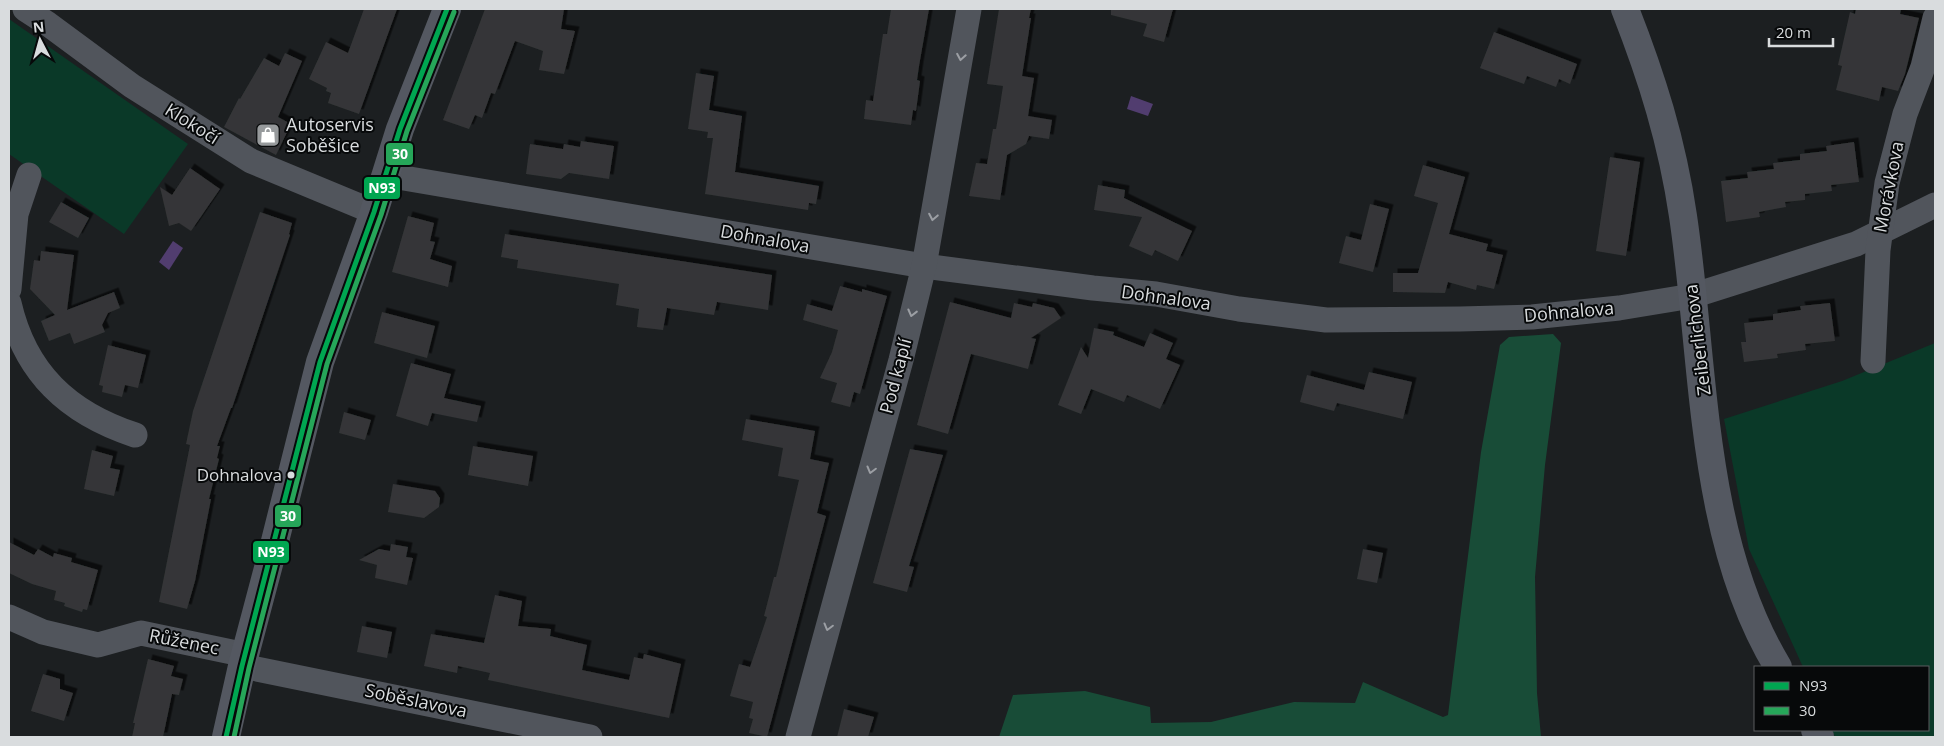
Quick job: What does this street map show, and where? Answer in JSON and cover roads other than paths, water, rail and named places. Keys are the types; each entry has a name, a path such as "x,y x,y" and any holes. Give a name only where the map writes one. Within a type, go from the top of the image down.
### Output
{"street":[{"name":"Klokočí","path":"25,9 52,16 132,86 251,161 374,212"},
{"path":"226,737 320,362 374,212 400,129 447,9"},
{"name":"Pod kaplí","path":"798,737 898,370 924,266 969,9"},
{"name":"Zeiberlichova","path":"1625,9 1652,81 1667,129 1684,217 1711,454 1722,521 1742,591 1768,651 1777,666"},
{"name":"Morávkova","path":"1873,361 1880,232 1887,183 1905,114 1924,67 1935,18"},
{"path":"9,289 16,214 29,175"},
{"name":"Dohnalova","path":"386,175 924,266 1093,288 1156,294 1239,309 1326,320 1532,317 1620,308 1692,296 1830,253 1880,232 1935,205"},
{"path":"10,318 33,364 56,392 78,409 118,430 135,435"},
{"name":"Růženec","path":"9,617 43,632 98,645 141,633 244,660"},
{"name":"Soběslavova","path":"244,660 590,737"}],"place":[{"name":"Autoservis Soběšice","path":"268,135"},
{"name":"Dohnalova","path":"291,475"}]}
